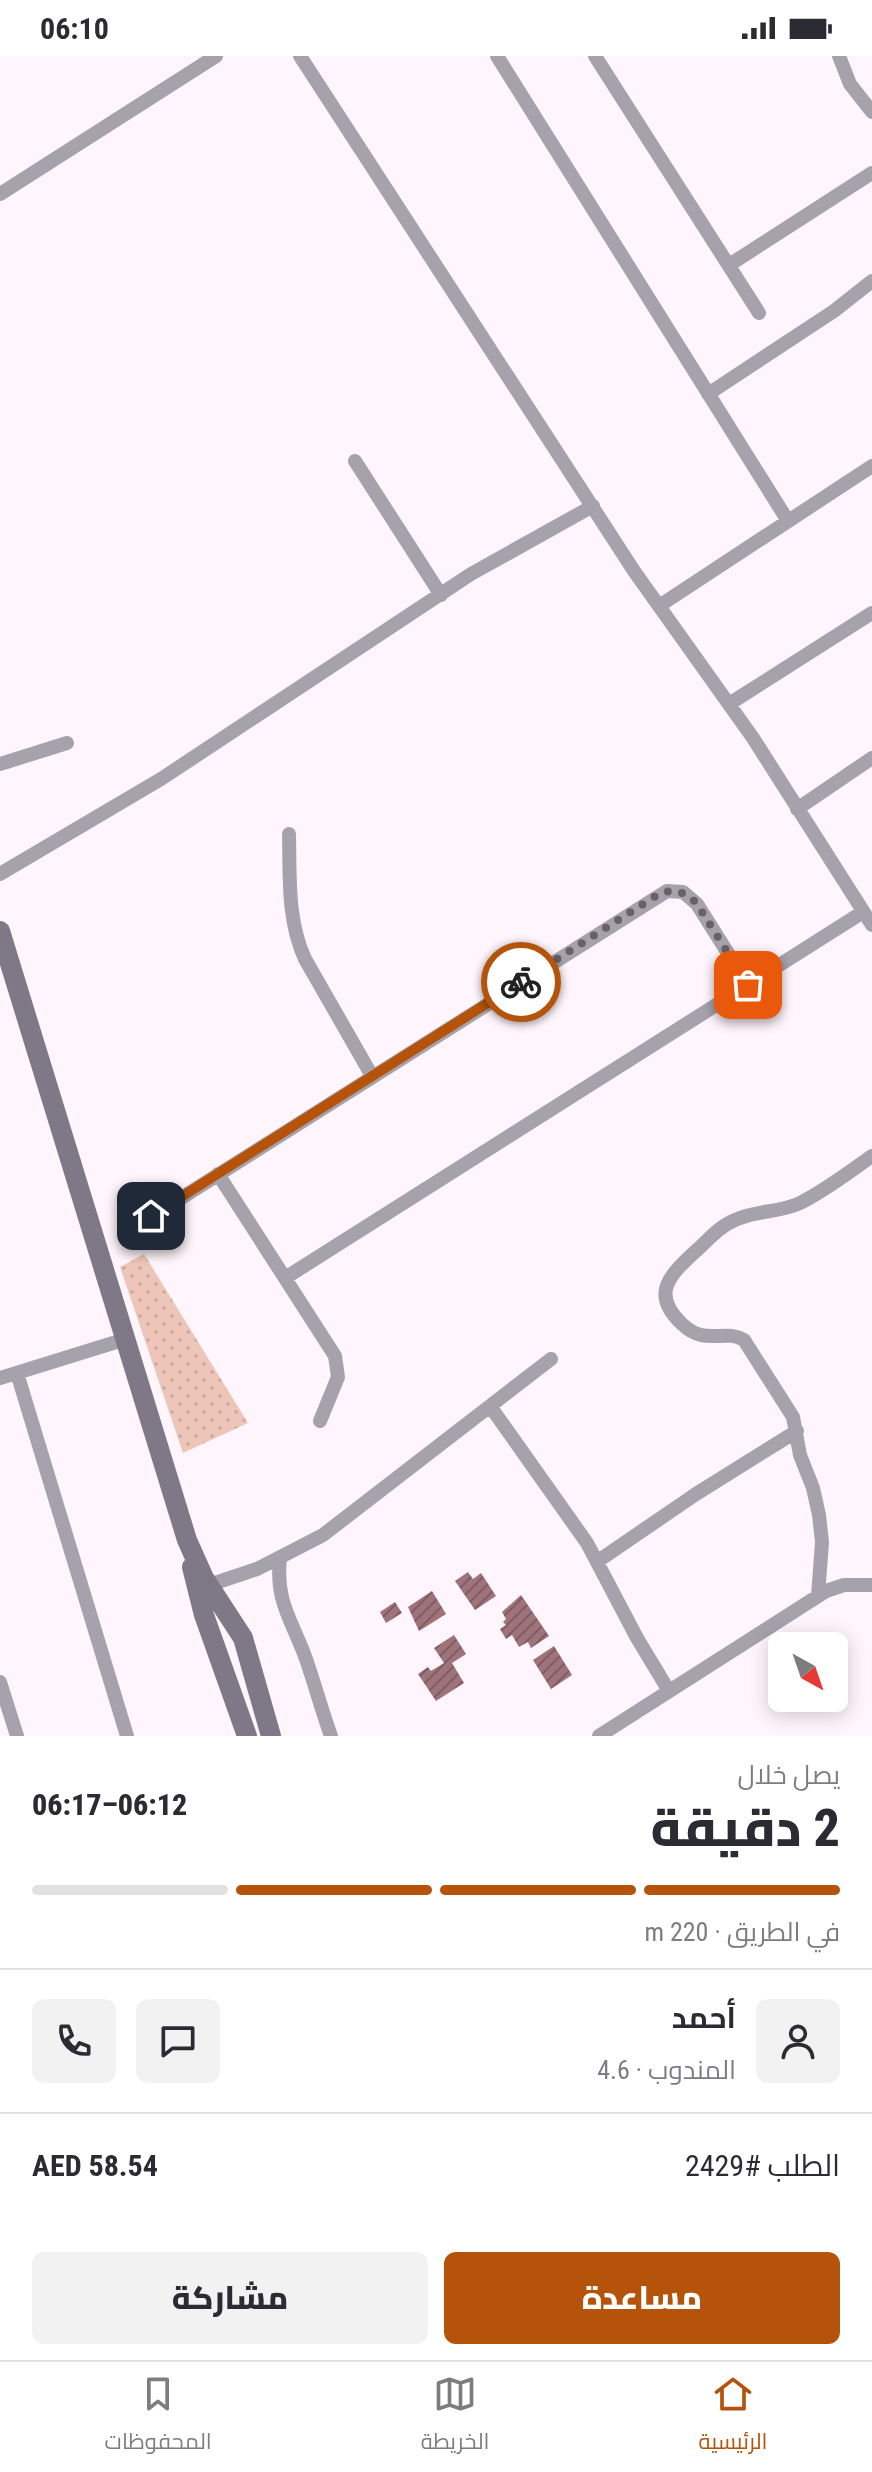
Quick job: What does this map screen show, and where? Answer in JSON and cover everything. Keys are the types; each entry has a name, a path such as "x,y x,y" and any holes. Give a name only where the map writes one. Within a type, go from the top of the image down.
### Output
{"street":[{"path":"0,194 216,56"},
{"path":"300,56 593,506 729,704 872,925"},
{"path":"497,56 788,521"},
{"path":"595,56 759,313"},
{"path":"839,56 850,84 872,112"},
{"path":"729,265 872,173"},
{"path":"708,394 834,311 872,281"},
{"path":"355,461 441,595"},
{"path":"659,606 872,466"},
{"path":"0,874 161,779 471,574 593,506"},
{"path":"729,704 872,613"},
{"path":"0,764 67,743"},
{"path":"797,809 872,758"},
{"path":"289,834 291,908 297,939 305,959 372,1076"},
{"path":"129,1231 667,891 683,892 697,904 748,985"},
{"path":"285,1278 863,912"},
{"path":"0,931 187,1540 204,1615 247,1736"},
{"path":"818,1596 821,1528 813,1488 800,1455 797,1431 789,1409 747,1344 737,1336 710,1338 688,1329 669,1309 665,1297 666,1285 674,1271 723,1226 744,1216 779,1211 800,1203 872,1156"},
{"path":"218,1174 337,1363 337,1384 320,1421"},
{"path":"0,1378 126,1339"},
{"path":"209,1585 280,1559 344,1520 551,1359"},
{"path":"17,1373 127,1736"},
{"path":"490,1406 573,1520 669,1691"},
{"path":"598,1561 696,1494 797,1431"},
{"path":"187,1540 209,1585 243,1638 271,1736"},
{"path":"280,1559 278,1578 282,1606 305,1657 331,1736"},
{"path":"599,1736 818,1596 844,1585 872,1585"},
{"path":"0,1682 17,1736"}],"shaded area":[{"path":"144,1254 248,1423 183,1453 120,1267"}],"building":[{"path":"468,1572 473,1579 481,1573 496,1596 475,1610 455,1581"},
{"path":"432,1591 446,1614 419,1631 408,1607"},
{"path":"521,1595 549,1636 531,1648 528,1642 519,1647 512,1635 506,1639 500,1629 506,1625 502,1612"},
{"path":"395,1602 402,1613 386,1623 380,1612"},
{"path":"454,1635 466,1654 452,1663 464,1683 436,1701 418,1674 428,1667 431,1671 444,1663 434,1648"},
{"path":"554,1646 572,1675 551,1689 533,1660"}],"way so far":[{"path":"521,982 659,894 675,890 691,897 697,904 748,985"}],"route":[{"path":"151,1216 521,982"}]}
